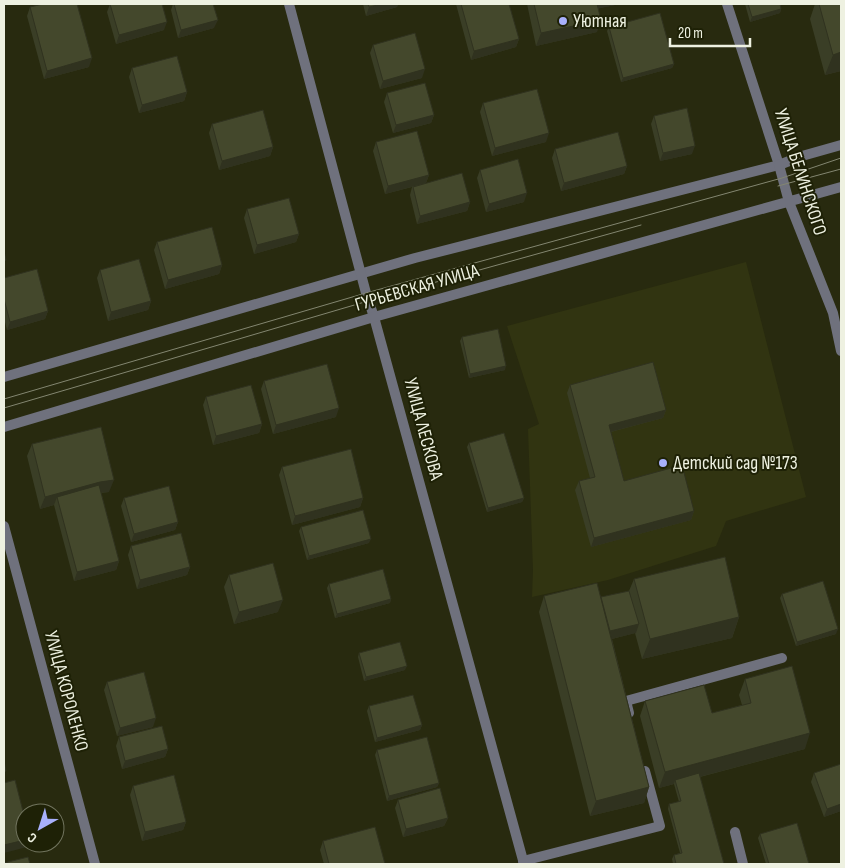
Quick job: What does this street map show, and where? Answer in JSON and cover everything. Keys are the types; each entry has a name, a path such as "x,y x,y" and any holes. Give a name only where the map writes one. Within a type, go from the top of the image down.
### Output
{"street":[{"name":"УЛИЦА ЛЕСКОВА","path":"289,4 361,273 524,863"},
{"name":"УЛИЦА БЕЛИНСКОГО","path":"727,4 779,165 789,202 832,313 841,351"},
{"path":"4,377 361,273 779,165 802,156 841,145"},
{"name":"ГУРЬЕВСКАЯ УЛИЦА","path":"4,427 374,318 841,187"},
{"name":"УЛИЦА КОРОЛЕНКО","path":"4,526 95,864"},
{"path":"631,721 626,702 782,658"},
{"path":"524,863 660,826 642,759"},
{"path":"735,832 742,864"}],"shaded area":[{"name":"Детский сад №173","path":"746,262 806,497 726,521 716,546 608,580 532,597 533,570 528,429 539,424 507,326"}],"building":[{"path":"43,4 77,4 92,58 47,71 30,7"},
{"path":"110,4 162,4 167,22 119,35"},
{"path":"174,4 213,4 218,20 181,30"},
{"path":"368,4 382,4 369,7"},
{"path":"461,4 509,4 519,39 474,51"},
{"path":"534,4 597,4 601,20 541,33"},
{"path":"748,4 780,4 781,9 752,17"},
{"path":"819,4 841,4 841,52 833,55"},
{"path":"660,13 674,64 623,78 609,27"},
{"path":"415,33 425,69 383,81 373,45"},
{"path":"177,56 187,92 142,105 132,68"},
{"path":"425,83 434,115 396,125 387,93"},
{"path":"537,89 549,133 495,148 483,103"},
{"path":"687,108 695,146 663,153 654,116"},
{"path":"263,110 273,147 222,161 212,124"},
{"path":"417,131 429,175 388,186 376,142"},
{"path":"618,132 627,166 564,183 555,149"},
{"path":"518,159 527,193 489,204 480,170"},
{"path":"462,173 470,202 420,216 413,187"},
{"path":"289,198 299,234 257,245 247,209"},
{"path":"212,227 222,265 168,280 157,242"},
{"path":"139,259 151,301 111,312 100,270"},
{"path":"37,269 48,311 10,322 4,299 4,278"},
{"path":"498,329 506,366 470,374 462,337"},
{"path":"653,362 666,410 609,425 624,481 682,465 694,511 594,538 579,481 595,477 570,385"},
{"path":"327,364 339,408 276,425 264,381"},
{"path":"251,385 262,424 216,436 206,397"},
{"path":"101,427 114,480 45,497 32,444"},
{"path":"504,433 524,498 488,508 469,443"},
{"path":"351,449 363,498 295,516 282,467"},
{"path":"99,485 119,561 77,572 57,497"},
{"path":"169,486 178,522 134,534 124,498"},
{"path":"363,510 371,539 309,556 301,527"},
{"path":"181,533 190,567 140,580 131,546"},
{"path":"725,557 739,617 650,639 634,579"},
{"path":"273,563 283,600 239,612 229,575"},
{"path":"383,569 391,599 337,614 329,584"},
{"path":"823,581 838,629 797,642 782,594"},
{"path":"597,583 649,787 596,801 544,596"},
{"path":"629,591 639,624 610,631 601,597"},
{"path":"400,642 407,666 366,677 359,653"},
{"path":"792,666 810,733 665,772 645,701 704,685 712,713 751,703 745,679"},
{"path":"144,672 156,718 120,728 107,682"},
{"path":"413,695 422,725 377,738 369,706"},
{"path":"162,726 168,749 125,761 119,737"},
{"path":"427,737 439,783 389,796 377,750"},
{"path":"841,764 841,804 827,809 814,773"},
{"path":"699,773 724,864 676,864 674,855 682,853 669,804 681,801 675,780"},
{"path":"174,775 186,822 145,832 133,786"},
{"path":"15,780 21,803 15,803 15,842 4,845 4,783"},
{"path":"440,788 448,818 406,829 398,800"},
{"path":"797,823 809,864 769,864 760,834"},
{"path":"375,827 385,864 329,864 323,841"},
{"path":"28,857 30,864 4,864 4,863"}],"tram line":[{"path":"4,399 366,293 782,178 841,158"},
{"path":"778,186 841,169"},
{"path":"4,408 368,301 641,225"}],"place":[{"name":"Уютная","path":"563,21"},
{"name":"Детский сад №173","path":"663,463"}]}
